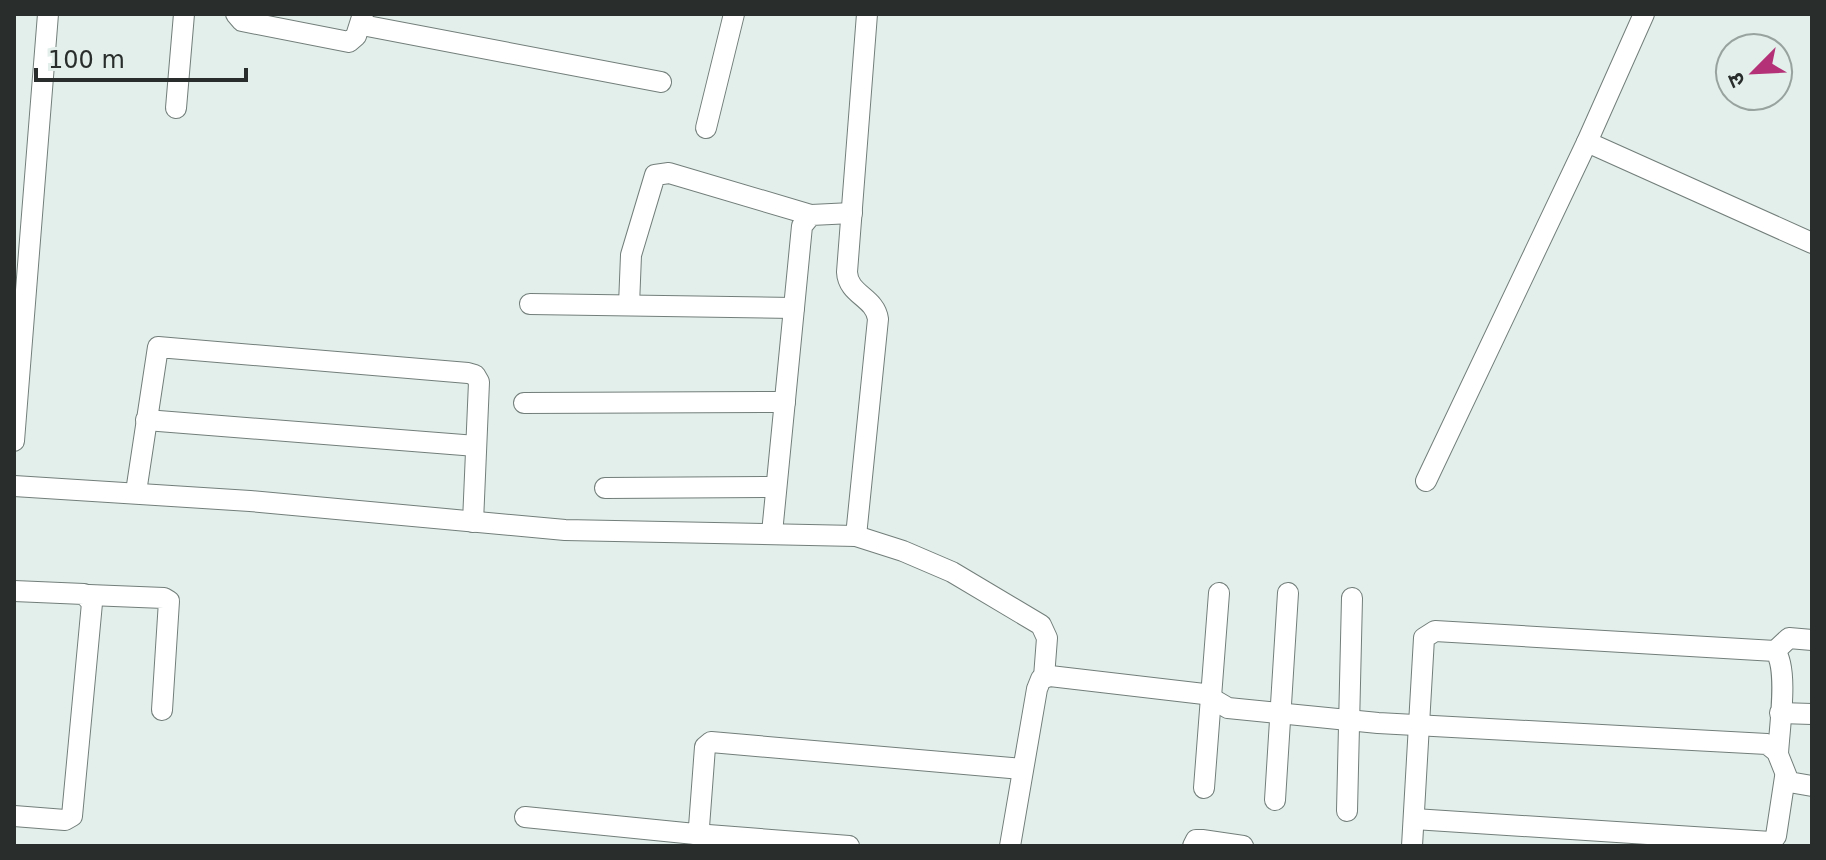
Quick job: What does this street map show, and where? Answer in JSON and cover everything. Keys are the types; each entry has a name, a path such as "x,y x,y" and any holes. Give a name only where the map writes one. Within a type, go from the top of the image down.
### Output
{"street":[{"path":"14,441 24,204 48,14"},
{"path":"176,108 184,14"},
{"path":"236,14 242,21 349,42 362,19 661,82"},
{"path":"706,128 734,14"},
{"path":"856,536 878,319 877,310 847,280 867,14"},
{"path":"1426,481 1587,142 1644,14"},
{"path":"1587,142 1812,243"},
{"path":"629,305 631,255 655,175 669,173 811,215 852,213"},
{"path":"772,533 802,226 811,215"},
{"path":"530,304 794,308"},
{"path":"136,492 155,351 158,347 178,347 475,375 479,382 473,522"},
{"path":"524,403 785,402"},
{"path":"146,420 476,446"},
{"path":"14,486 136,492 565,530 856,536 903,551 952,572 1041,625 1047,638 1044,677 1037,689 1010,846"},
{"path":"605,488 776,487"},
{"path":"14,591 164,598 169,601 162,710"},
{"path":"1204,788 1219,593"},
{"path":"1275,800 1288,593"},
{"path":"14,816 65,820 72,816 92,603 89,595"},
{"path":"1347,811 1352,598"},
{"path":"1412,846 1424,638 1435,631 1775,651 1789,638 1812,640"},
{"path":"1775,651 1781,660 1778,754"},
{"path":"1044,677 1210,697 1228,708 1350,720 1767,744 1774,746 1785,777 1776,836 1771,842 1414,819"},
{"path":"1780,713 1812,714"},
{"path":"695,834 699,827 705,747 711,742 1022,769"},
{"path":"1785,777 1795,785 1812,786"},
{"path":"525,817 849,846"},
{"path":"1193,846 1196,840 1243,846"}]}
